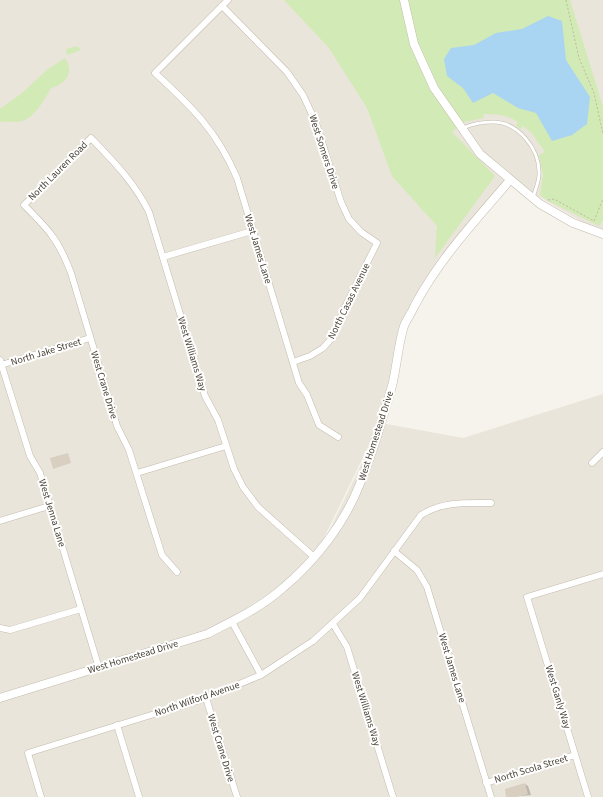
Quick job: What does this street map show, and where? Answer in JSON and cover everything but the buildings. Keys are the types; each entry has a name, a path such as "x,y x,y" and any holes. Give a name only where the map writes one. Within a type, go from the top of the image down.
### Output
{"street":[{"path":"222,6 228,0"},
{"path":"404,0 414,44 434,88 480,154 533,198 573,223 603,234"},
{"name":"West James Lane","path":"222,6 155,73 195,110 216,136 228,156 237,178 299,383 307,395 319,425 338,437"},
{"name":"West Somers Drive","path":"222,6 287,72 303,95 316,123 340,202 348,219 377,243"},
{"name":"North Lauren Road","path":"24,205 91,138"},
{"name":"West Williams Way","path":"91,138 128,176 140,193 149,212 206,396 218,420 234,469 243,487 258,507 314,556"},
{"name":"West Homestead Drive","path":"0,698 207,634 232,622 284,588 314,556 346,512 359,487 375,443 390,391 404,326 427,283 453,246 510,180"},
{"name":"West Crane Drive","path":"24,205 50,231 62,248 71,273 117,426 130,450 162,555 177,572"},
{"path":"163,257 252,230"},
{"name":"North Casas Avenue","path":"293,362 310,356 323,348 332,337 377,243"},
{"name":"North Jake Street","path":"1,363 90,338"},
{"name":"West Jenna Lane","path":"1,363 30,456 40,473 99,668"},
{"path":"137,473 226,446"},
{"path":"592,463 603,452"},
{"name":"North Wilford Avenue","path":"41,797 28,753 206,698 261,675 302,649 333,624 360,598 422,515 433,507 451,504 492,503"},
{"path":"0,521 49,506"},
{"name":"West James Lane","path":"394,551 417,570 427,587 491,797"},
{"name":"West Ganly Way","path":"588,797 527,596 603,574"},
{"path":"0,628 10,630 81,609"},
{"path":"232,622 261,675"},
{"name":"West Williams Way","path":"333,624 347,647 393,797"},
{"name":"West Crane Drive","path":"206,698 237,797"},
{"path":"117,725 139,797"},
{"name":"North Scola Street","path":"486,783 575,755"}],"lane":[{"path":"461,128 494,121 508,126 524,136 532,146 536,157 539,174 533,198"}],"path":[{"path":"566,0 579,58 594,94 603,134"},
{"path":"543,197 548,200 554,199 594,221 603,199"}],"shaded area":[{"path":"0,0 603,0 603,234 510,180 465,232 412,311 384,414 320,546 275,591 206,632 0,697"},
{"path":"603,394 603,797 0,797 0,698 207,634 270,597 322,546 381,423 463,438"}],"green space":[{"path":"284,0 570,0 603,107 603,220 599,226 548,201 540,195 543,175 539,155 545,152 531,132 523,126 520,129 516,126 518,122 506,116 483,114 484,118 464,122 452,132 495,176 435,258 437,226 392,176 367,108 329,48"},
{"path":"77,46 81,50 67,55 66,49"},
{"path":"65,58 68,63 69,73 65,81 51,88 35,112 27,119 22,121 0,122 0,109 22,93 48,69"}],"water":[{"path":"548,16 562,21 566,60 590,97 587,124 572,135 552,141 536,113 518,108 493,93 473,103 463,88 447,76 444,59 451,48 474,45 496,33 522,29"}]}
